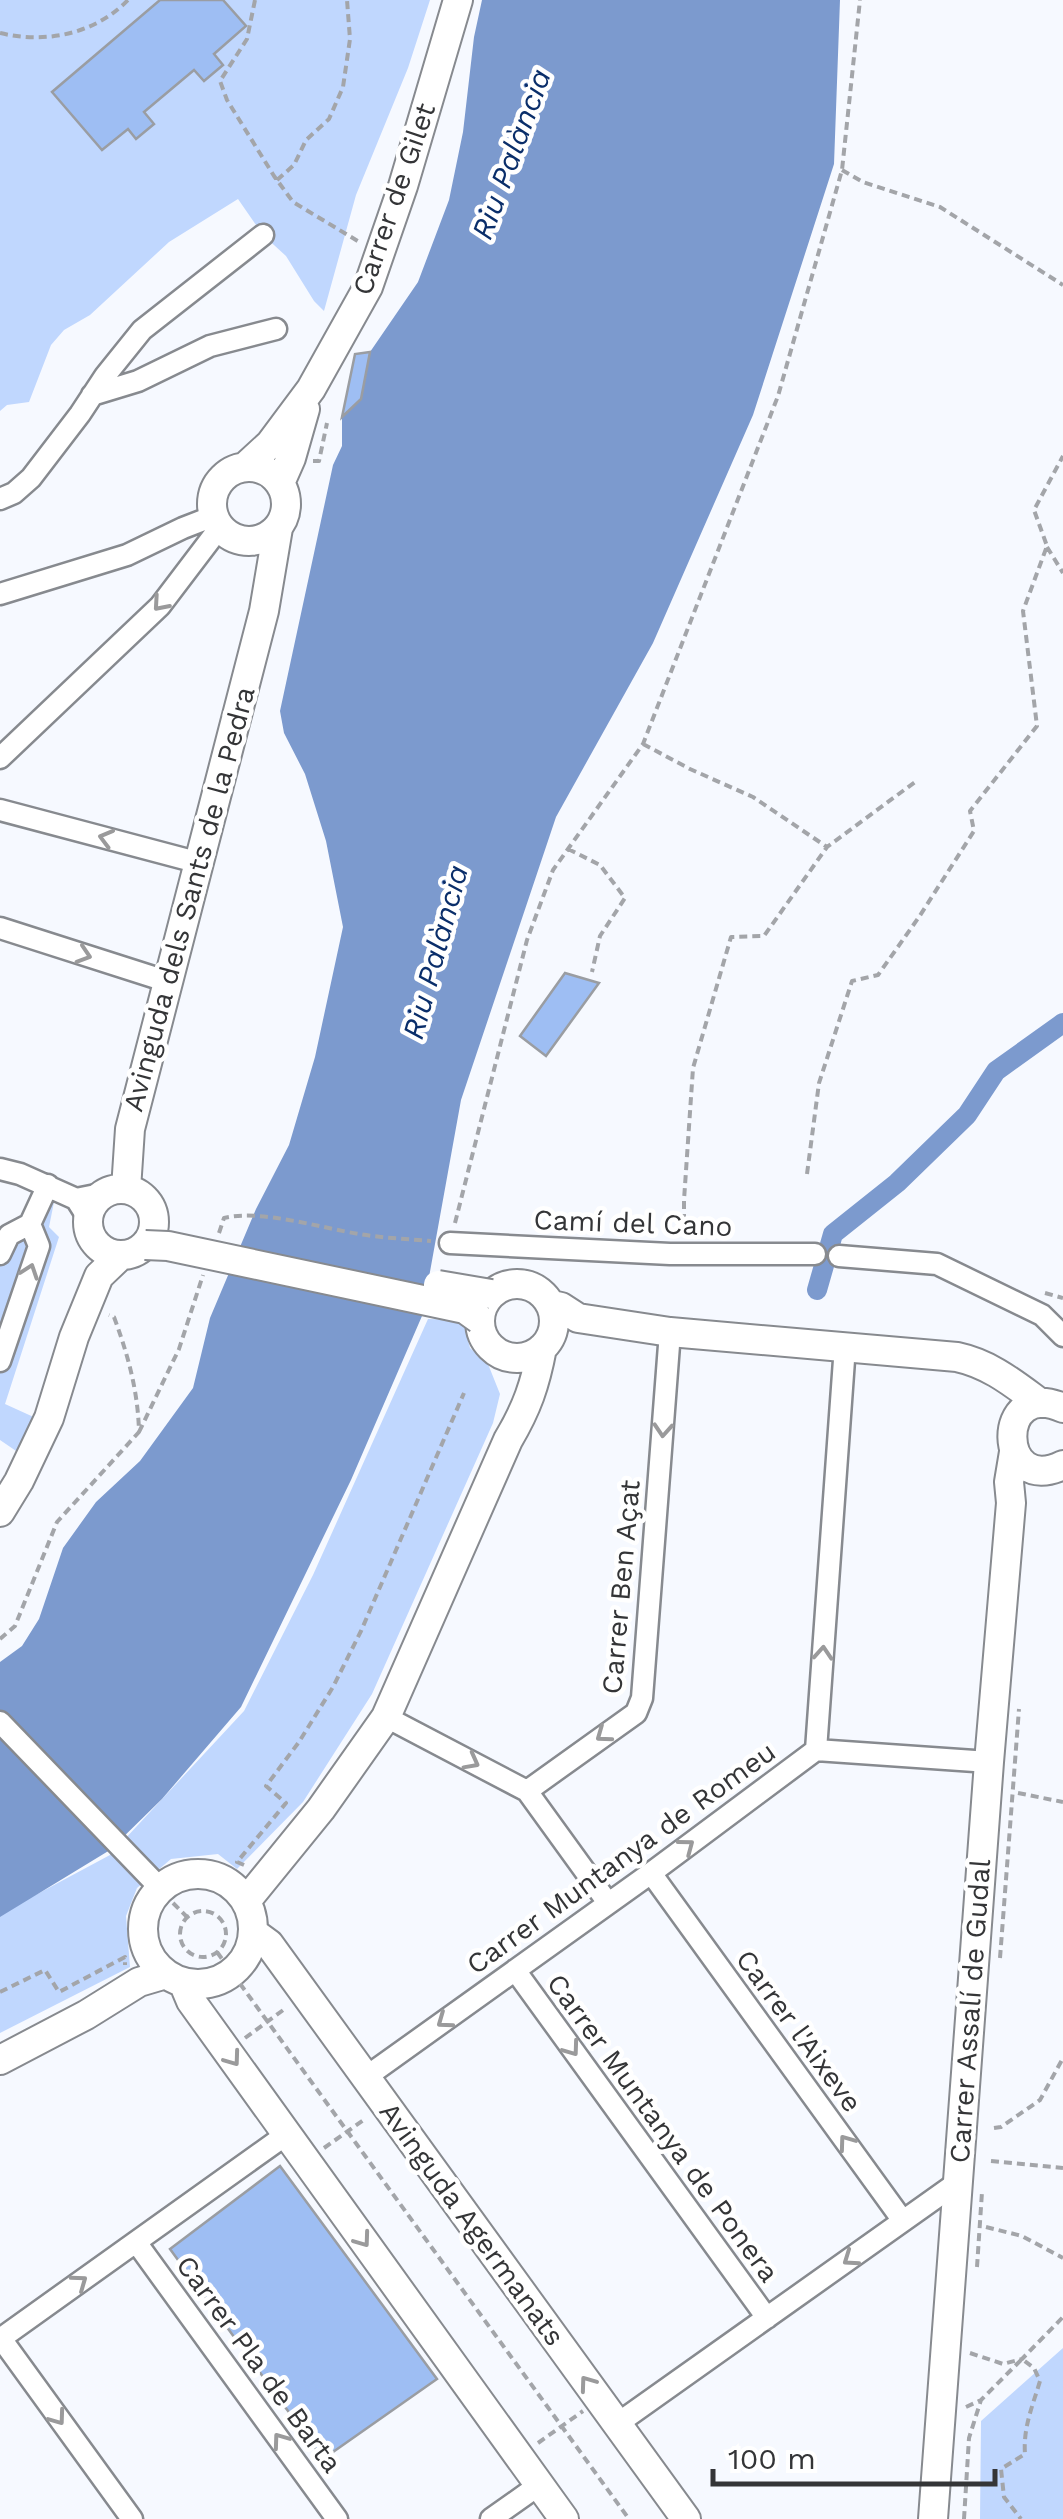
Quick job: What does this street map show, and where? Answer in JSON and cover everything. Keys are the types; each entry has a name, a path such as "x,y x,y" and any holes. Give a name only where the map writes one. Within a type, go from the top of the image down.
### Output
{"street":[{"name":"Carrer de Gilet","path":"246,466 270,444 311,389 368,287 403,186 458,0"},
{"path":"5,494 30,478 142,330 263,235"},
{"path":"92,395 138,381 210,346 276,329"},
{"name":"Carrer de Gilet","path":"280,483 311,389"},
{"path":"0,594 128,555 183,528 222,527 246,541 258,540 278,528 284,516 285,493 280,483 264,470 246,466 223,477 213,494 222,527 254,577 264,611"},
{"path":"0,758 160,606 222,527"},
{"name":"Avinguda dels Sants de la Pedra","path":"116,1191 264,611 278,528"},
{"path":"0,810 200,862"},
{"path":"0,928 169,982"},
{"path":"0,1169 48,1185 86,1219 100,1248 140,1241 465,1309 485,1306 506,1284 524,1283 540,1291 556,1326 525,1412 508,1440 386,1717 320,1810 268,1872 238,1891"},
{"path":"0,1254 9,1234 30,1224 48,1185"},
{"path":"3,1499 19,1481 49,1418 64,1364 100,1276 140,1241 153,1211 138,1193 116,1191 94,1203 86,1219 100,1276"},
{"path":"0,1360 38,1246 30,1224"},
{"name":"Camí del Cano","path":"450,1243 684,1254 815,1254"},
{"path":"840,1256 937,1264 1042,1315 1063,1336"},
{"path":"485,1306 484,1339 508,1357 532,1355 556,1326"},
{"path":"556,1326 957,1357 977,1361 1015,1384 1040,1409"},
{"name":"Carrer Ben Açat","path":"527,1791 636,1713 642,1698 670,1332"},
{"path":"816,1750 844,1346"},
{"path":"508,1357 516,1394 508,1440"},
{"name":"Carrer Assalí de Gudal","path":"933,2519 1011,1503 1011,1434 1040,1409"},
{"path":"1014,1452 1020,1461 1056,1468"},
{"path":"1011,1503 1029,1475 1056,1468"},
{"path":"386,1717 527,1791 608,1903"},
{"path":"0,1722 161,1890"},
{"name":"Carrer Muntanya de Romeu","path":"366,2077 816,1750 989,1762"},
{"name":"Carrer l'Aixeve","path":"651,1872 903,2221"},
{"path":"0,2060 167,1970 201,1984 224,1978 224,1962 245,1959 254,1934 252,1915 238,1891 218,1876 192,1873 168,1882 150,1901 143,1920 144,1940 167,1970 191,2001 564,2519"},
{"name":"Avinguda Agermanats","path":"254,1934 270,1944 686,2519"},
{"name":"Carrer Muntanya de Ponera","path":"515,1970 767,2318"},
{"path":"132,2519 0,2338 286,2134"},
{"path":"617,2424 958,2182"},
{"name":"Carrer Pla de Barta","path":"136,2242 337,2519"},
{"path":"490,2519 539,2485"}],"path":[{"path":"0,33 58,37 84,31 128,0"},
{"path":"255,0 247,39 220,82 227,100 293,202 362,242"},
{"path":"277,180 294,164 306,140 329,119 343,86 350,39 347,0"},
{"path":"450,1243 527,940 553,870 643,744 778,396 842,170 860,0"},
{"path":"842,170 862,182 940,208 1063,285"},
{"path":"1063,456 1034,510 1047,546 1063,573"},
{"path":"807,1174 819,1084 852,981 878,975 974,831 970,810 1037,726 1024,611 1047,546"},
{"path":"643,744 753,797 826,846"},
{"path":"684,1254 693,1068 731,937 764,936 826,846 915,782"},
{"path":"568,849 600,865 625,898 600,936 592,972"},
{"path":"0,1639 16,1626 57,1522 139,1432 136,1388 114,1317 87,1304"},
{"path":"268,1872 236,1862 286,1804 266,1786 333,1687 464,1393"},
{"path":"1018,1793 1063,1802"},
{"path":"224,1962 197,1956 184,1948 181,1925 191,1914 206,1911 219,1918 226,1931 224,1962 628,2519"},
{"path":"0,1992 45,1970 59,1992 124,1957 133,1986"},
{"path":"227,2052 306,1994"},
{"path":"994,2128 1040,2100 1063,2058"},
{"path":"306,2160 386,2104"},
{"path":"992,2161 1063,2168"},
{"path":"986,2227 1022,2236 1063,2258"},
{"path":"966,2407 981,2400 1063,2317"},
{"path":"970,2353 1004,2364 1022,2359"},
{"path":"1020,2519 1004,2497 1001,2469 1025,2454 1028,2412 1040,2380 1034,2368 1022,2359"},
{"path":"518,2456 599,2400"},
{"path":"964,2519 969,2438 981,2400"}],"shaded area":[{"path":"0,0 430,0 408,68 356,195 324,311 286,256 263,235 238,199 169,242 90,315 64,330 51,345 29,402 7,405 0,411"},
{"path":"30,1198 54,1202 49,1227 59,1237 5,1404 38,1419 22,1455 0,1440 0,1258"},
{"path":"428,1319 463,1320 470,1348 488,1364 500,1394 493,1423 372,1694 303,1802 237,1869 218,1854 171,1859 137,1888 126,1916 130,1967 0,2033 0,1914 110,1855 244,1711 313,1575"},
{"path":"1063,2348 1063,2519 980,2519 981,2421"}],"water":[{"name":"Riu Palància","path":"482,0 840,0 834,164 753,415 653,643 556,817 461,1100 422,1316 351,1480 241,1707 162,1799 110,1850 0,1917 0,1662 22,1646 39,1619 63,1548 96,1502 140,1461 193,1388 210,1318 256,1209 289,1145 315,1057 343,927 326,841 305,774 284,733 280,711 333,465 342,446 342,417 361,399 370,352 418,282 449,200"}],"building":[{"path":"160,0 223,0 246,26 214,54 223,65 204,81 194,70 144,112 154,124 136,139 128,129 102,150 52,92"},
{"path":"370,352 361,399 342,417 355,354"},
{"path":"565,973 599,983 546,1056 520,1036"},
{"path":"280,2166 437,2379 323,2459 170,2249"}],"waterway":[{"path":"817,1290 833,1234 897,1183 967,1115 996,1071 1063,1023"}]}
